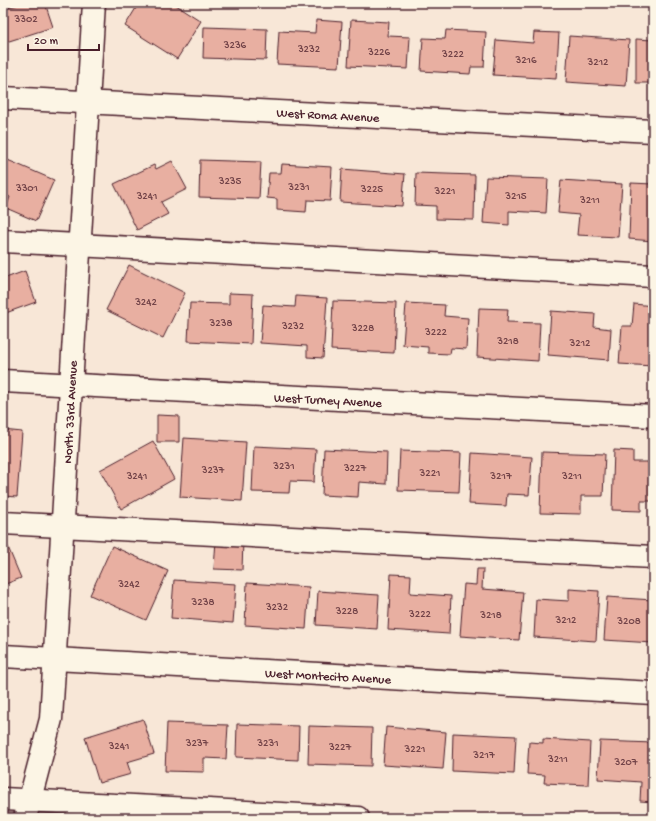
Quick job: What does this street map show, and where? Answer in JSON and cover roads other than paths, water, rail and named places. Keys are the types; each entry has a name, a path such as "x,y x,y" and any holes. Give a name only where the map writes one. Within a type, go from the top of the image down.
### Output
{"street":[{"name":"North 33rd Avenue","path":"28,809 51,719 94,3"},
{"name":"West Roma Avenue","path":"3,98 653,131"},
{"path":"3,241 653,276"},
{"name":"West Turney Avenue","path":"3,381 653,416"},
{"path":"3,523 653,557"},
{"name":"West Montecito Avenue","path":"3,656 653,693"},
{"path":"3,800 28,809 358,818"}]}
